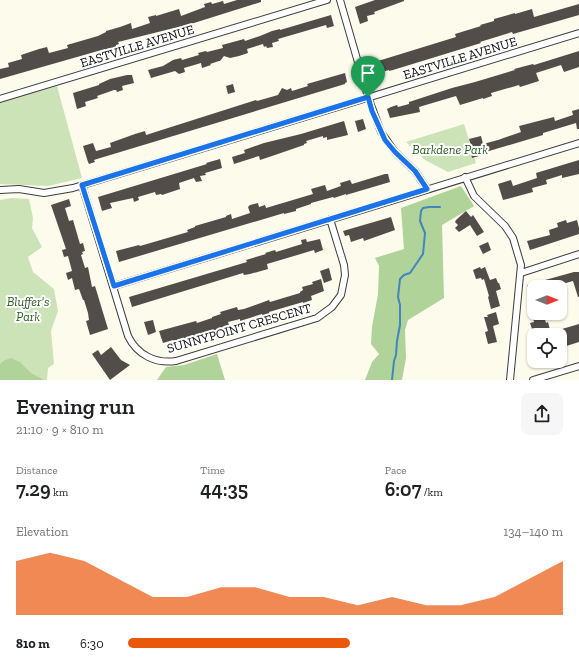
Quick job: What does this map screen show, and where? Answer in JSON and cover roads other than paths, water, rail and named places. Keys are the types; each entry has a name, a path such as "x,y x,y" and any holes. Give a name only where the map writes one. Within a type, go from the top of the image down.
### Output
{"street":[{"name":"EASTVILLE AVENUE","path":"0,99 327,0"},
{"path":"340,0 372,111 385,140 415,171 427,189"},
{"name":"EASTVILLE AVENUE","path":"0,190 19,189 44,193 64,190 579,33"},
{"path":"114,286 579,143"},
{"path":"465,178 474,196 505,226 513,238 521,265 510,380"},
{"name":"SUNNYPOINT CRESCENT","path":"82,185 128,336 132,344 140,353 157,360 169,362 317,318 332,307 341,295 345,275 344,265 330,219"},
{"path":"521,272 579,254"},
{"path":"533,380 579,366"}],"waterway":[{"path":"392,380 400,325 400,305 398,297 400,279 404,275 410,273 423,254 425,233 420,221 421,211 423,208 440,207"}],"park label":[{"name":"Barkdene Park","path":"450,149"},
{"name":"Bluffer's Park","path":"28,308"}]}
